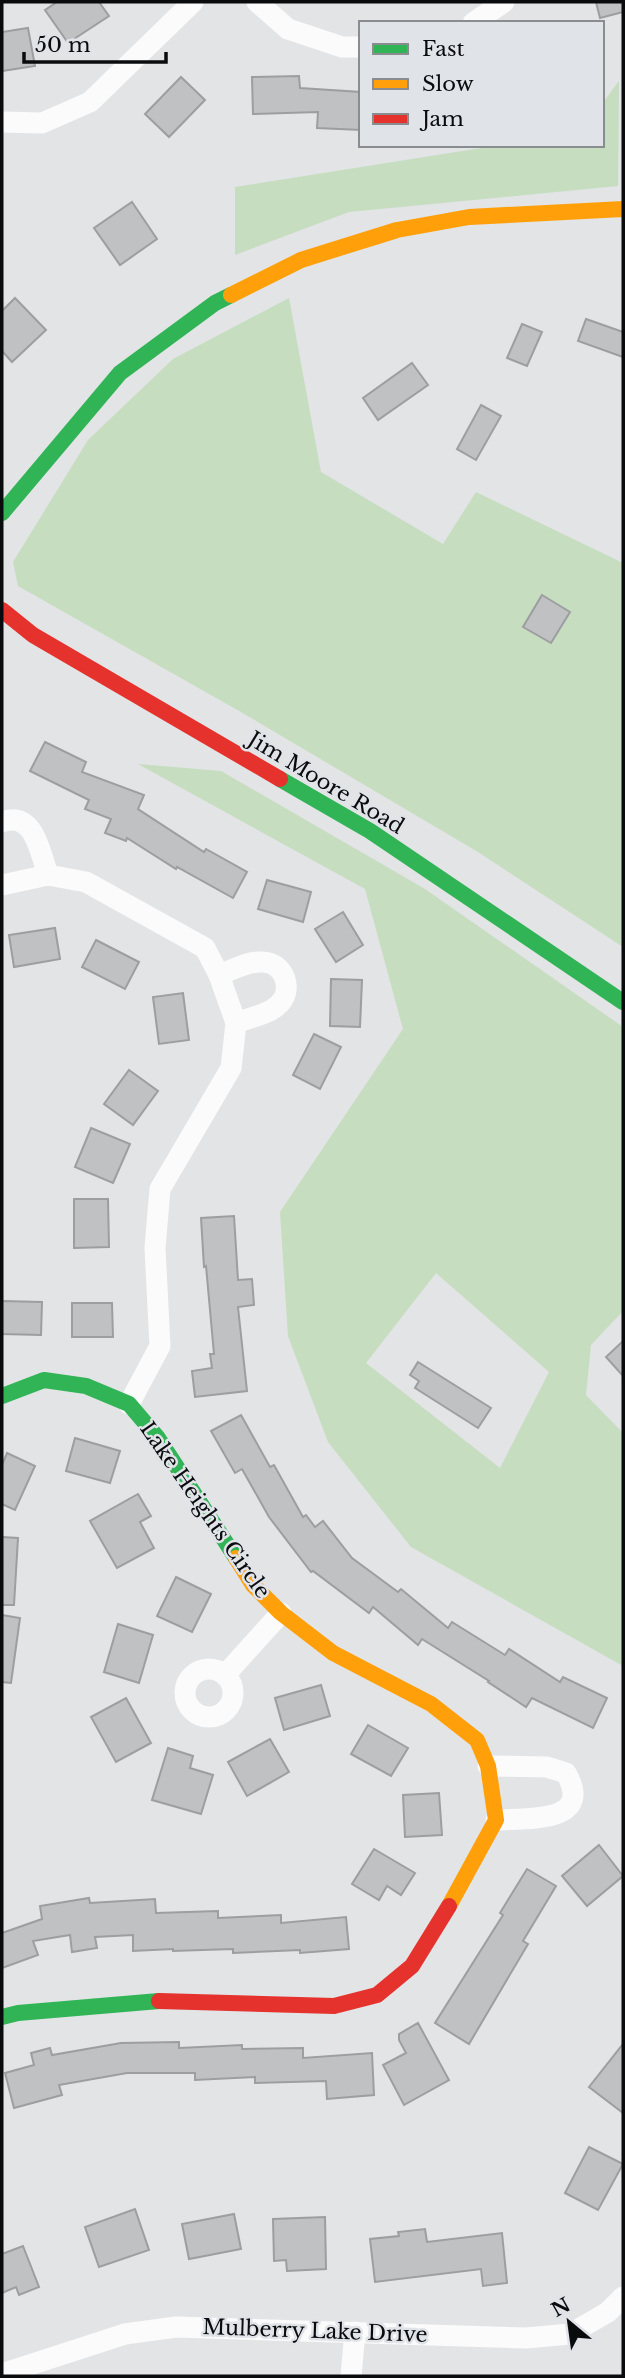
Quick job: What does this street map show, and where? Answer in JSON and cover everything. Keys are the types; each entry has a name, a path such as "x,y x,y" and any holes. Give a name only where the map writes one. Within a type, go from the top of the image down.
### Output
{"street":[{"path":"2,122 42,123 90,102 193,2"},
{"path":"257,2 288,29 342,47 359,47"},
{"path":"476,21 504,2"},
{"path":"2,513 120,373 215,303 301,260 397,230 469,217 623,209"},
{"name":"Jim Moore Road","path":"2,610 33,635 370,831 623,1002"},
{"path":"2,822 16,819 27,824 34,834 48,875"},
{"path":"2,885 48,875 86,882 205,948 219,975 236,1023 231,1068 160,1189 155,1248 160,1346 129,1404"},
{"path":"219,975 263,961 274,965 283,973 286,983 285,997 276,1007 236,1023"},
{"name":"Lake Heights Circle","path":"2,1396 44,1380 86,1387 129,1404 158,1438 253,1585 281,1613 333,1653 430,1704 477,1740 488,1766 496,1820"},
{"path":"225,1675 281,1613"},
{"path":"2,2017 18,2013 153,2001 334,2006 377,1995 412,1966 452,1902 496,1820 549,1816 562,1813 571,1803 574,1787 566,1773 547,1767 488,1766"},
{"name":"Mulberry Lake Drive","path":"2,2374 125,2334 176,2327 526,2338 570,2334 608,2312 623,2297"},
{"path":"351,2376 355,2332"}],"green space":[{"path":"619,81 618,186 349,212 235,255 235,187 487,147 604,147 604,101"},
{"path":"289,298 321,472 443,544 476,492 623,563 623,947 478,852 241,712 18,586 13,562 88,440 173,359"},
{"path":"138,764 221,771 425,889 623,1027 623,1311 591,1345 586,1395 623,1433 623,1666 411,1547 328,1442 288,1336 280,1212 403,1029 365,889","holes":["436,1273 549,1372 500,1468 366,1363"]}],"building":[{"path":"57,2 99,2 109,16 68,43 45,10"},
{"path":"596,2 623,2 623,12 600,18"},
{"path":"28,28 35,66 2,71 2,32"},
{"path":"299,76 300,88 359,92 359,130 317,128 318,112 253,114 252,77"},
{"path":"181,77 205,100 169,137 145,114"},
{"path":"132,202 157,239 120,265 94,228"},
{"path":"15,298 46,330 12,362 2,351 2,311"},
{"path":"586,319 623,332 623,357 578,341"},
{"path":"522,324 542,332 527,366 507,358"},
{"path":"412,363 428,385 378,420 363,398"},
{"path":"481,405 501,416 476,460 457,449"},
{"path":"542,595 570,612 551,643 523,627"},
{"path":"45,742 86,762 82,772 144,795 138,809 204,852 206,849 247,872 233,898 177,867 176,869 127,838 126,841 105,833 111,819 85,809 89,800 30,771"},
{"path":"267,880 311,892 303,922 258,909"},
{"path":"343,912 363,945 336,962 315,929"},
{"path":"55,928 60,959 14,967 9,935"},
{"path":"96,940 139,962 125,989 82,967"},
{"path":"331,979 362,980 360,1027 330,1026"},
{"path":"183,993 189,1040 159,1044 153,997"},
{"path":"314,1034 341,1047 320,1089 293,1075"},
{"path":"129,1070 158,1091 133,1125 104,1104"},
{"path":"91,1128 130,1144 113,1183 75,1167"},
{"path":"74,1199 108,1199 109,1247 74,1248"},
{"path":"234,1216 238,1280 252,1279 254,1305 238,1307 247,1391 195,1397 192,1371 212,1368 210,1354 214,1354 201,1218"},
{"path":"2,1301 42,1302 41,1335 2,1334"},
{"path":"72,1303 112,1303 113,1337 72,1337"},
{"path":"623,1341 623,1376 606,1357"},
{"path":"418,1362 491,1408 478,1428 415,1388 419,1381 410,1375"},
{"path":"241,1415 270,1467 274,1465 303,1517 306,1515 315,1527 323,1521 352,1558 398,1592 401,1589 448,1628 452,1622 505,1655 509,1649 560,1682 563,1677 607,1698 593,1728 532,1698 526,1707 422,1639 418,1645 373,1607 369,1613 311,1572 269,1517 242,1469 235,1473 211,1431"},
{"path":"75,1438 120,1451 110,1483 66,1471"},
{"path":"7,1453 35,1466 15,1510 2,1504 2,1465"},
{"path":"138,1494 151,1516 140,1522 154,1548 117,1568 90,1521"},
{"path":"2,1537 18,1538 14,1605 2,1605"},
{"path":"176,1577 211,1594 192,1632 157,1616"},
{"path":"2,1615 20,1618 11,1683 2,1682"},
{"path":"118,1624 153,1635 139,1683 104,1672"},
{"path":"321,1685 330,1716 284,1730 275,1698"},
{"path":"126,1698 151,1743 116,1762 91,1717"},
{"path":"368,1725 408,1748 391,1776 351,1754"},
{"path":"270,1739 289,1772 247,1796 228,1762"},
{"path":"168,1748 193,1756 190,1768 213,1775 201,1814 152,1800"},
{"path":"439,1793 442,1835 405,1837 403,1795"},
{"path":"599,1845 623,1876 587,1906 562,1876"},
{"path":"374,1849 415,1873 401,1895 387,1886 379,1900 352,1884"},
{"path":"527,1869 556,1886 523,1941 528,1944 469,2044 435,2023 503,1915 500,1913"},
{"path":"89,1898 90,1903 155,1899 156,1913 218,1911 218,1918 281,1915 281,1923 346,1917 349,1949 300,1953 300,1950 233,1953 233,1949 133,1951 133,1935 95,1937 97,1948 72,1952 70,1935 33,1941 38,1955 2,1968 2,1933 42,1919 40,1906"},
{"path":"418,2023 449,2080 404,2105 383,2065 406,2053 399,2034"},
{"path":"179,2042 179,2048 242,2045 242,2049 303,2048 303,2058 372,2053 374,2095 327,2099 326,2081 255,2083 255,2077 195,2080 195,2073 127,2073 59,2085 62,2095 14,2108 5,2073 34,2065 31,2053 50,2048 52,2055 121,2043"},
{"path":"623,2044 623,2113 589,2087"},
{"path":"589,2147 623,2164 598,2210 565,2193"},
{"path":"135,2209 149,2250 99,2267 85,2227"},
{"path":"234,2214 241,2249 189,2259 182,2224"},
{"path":"325,2217 326,2269 287,2271 286,2260 274,2261 273,2219"},
{"path":"425,2229 427,2242 502,2233 507,2283 483,2286 481,2269 375,2282 370,2239 399,2236 398,2232"},
{"path":"23,2246 39,2287 19,2295 16,2287 2,2293 2,2254"}],"traffic: fast":[{"path":"2,513 120,373 215,303 231,295"},
{"path":"280,779 370,831 623,1002"},
{"path":"2,1396 44,1380 86,1386 129,1404 158,1438 236,1558"},
{"path":"2,2017 18,2013 159,2001"}],"traffic: slow":[{"path":"231,295 301,260 397,230 469,217 623,209"},
{"path":"236,1558 253,1585 281,1613 333,1653 431,1704 477,1740 488,1766 496,1820 449,1906"}],"traffic: jam":[{"path":"2,610 33,635 280,779"},
{"path":"159,2001 334,2006 377,1995 412,1966 449,1906"}]}
